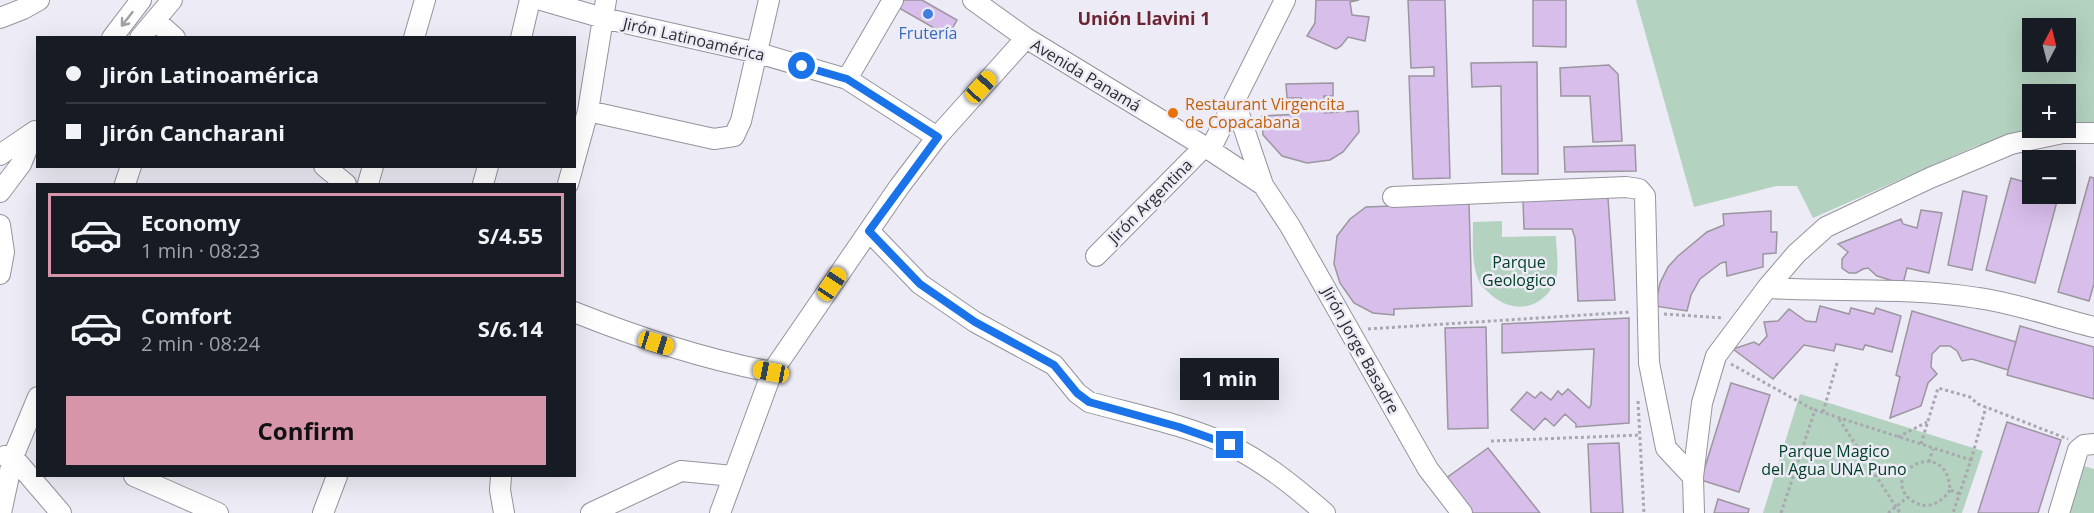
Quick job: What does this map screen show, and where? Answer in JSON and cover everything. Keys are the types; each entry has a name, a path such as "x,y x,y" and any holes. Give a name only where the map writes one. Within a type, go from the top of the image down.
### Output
{"street":[{"path":"0,18 39,0"},
{"path":"114,36 141,0"},
{"path":"142,36 172,0"},
{"path":"415,36 425,0"},
{"path":"521,36 530,0"},
{"name":"Jirón Latinoamérica","path":"541,0 604,9 847,79 938,137"},
{"path":"588,111 714,139 734,136 739,129 769,0"},
{"path":"847,79 893,0"},
{"path":"1207,149 1235,102 1286,0"},
{"name":"Avenida Panamá","path":"979,2 1026,38 1263,185"},
{"path":"576,155 588,111 604,9"},
{"path":"155,20 173,36"},
{"path":"720,513 771,372 938,137 1026,38"},
{"path":"1235,102 1263,185"},
{"path":"0,155 36,131"},
{"path":"0,192 21,164 36,131"},
{"path":"1694,513 1693,477 1702,403 1716,356 1767,288 1796,254 1826,227 1930,178 2011,144 2063,133 2094,133"},
{"name":"Jirón Argentina","path":"1096,256 1207,149"},
{"path":"125,183 130,168"},
{"path":"326,168 345,183"},
{"path":"368,183 372,168"},
{"path":"483,183 487,168"},
{"path":"568,183 572,168"},
{"name":"Jirón Jorge Basadre","path":"1263,185 1290,225 1428,469 1462,513"},
{"path":"1393,196 1626,187 1639,189 1645,196 1649,363 1666,448 1693,477"},
{"path":"0,225 4,252 0,274"},
{"path":"869,231 920,284 975,322 1054,365 1077,393 1089,402 1179,427 1230,445 1255,459 1299,490 1325,513"},
{"path":"1767,288 1928,292 1980,298 2094,327"},
{"path":"576,313 648,340 735,365 771,372"},
{"path":"1,513 7,457 31,430 36,406"},
{"path":"2059,513 2078,450 2089,445"},
{"path":"7,457 61,513"},
{"path":"591,513 681,471 733,476"},
{"path":"136,477 218,513"},
{"path":"323,513 337,477"},
{"path":"501,477 500,490 504,513"}],"path":[{"path":"1352,333 1376,327 1633,312 1743,320"},
{"path":"1716,356 1815,410 1971,460"},
{"path":"1823,412 1838,360"},
{"path":"1921,444 1938,388 1970,397 1986,407 2089,445"},
{"path":"1953,513 1986,407"},
{"path":"1781,513 1815,410"},
{"path":"1838,418 1900,513"},
{"path":"1898,437 1927,422"},
{"path":"1491,441 1640,435"},
{"path":"1929,462 1933,448"},
{"path":"1929,462 1942,467 1949,477 1950,490 1944,500 1934,505 1918,505 1908,497 1902,483 1905,471 1915,463 1929,462"},
{"path":"1950,490 1960,494"},
{"path":"1888,513 1908,497"}],"green space":[{"path":"1636,0 2094,0 2094,123 2076,127 2076,84 2022,84 2022,137 1976,146 1813,218 1797,186 1776,186 1694,207"},
{"name":"Parque Geologico","path":"1502,221 1502,237 1556,236 1557,268 1553,286 1546,295 1531,305 1513,306 1496,299 1481,285 1476,274 1473,222"},
{"name":"Parque Magico del Agua UNA Puno","path":"1800,394 1983,451 1962,513 1763,513"},
{"path":"2084,466 2094,469 2094,513 2068,513"}],"building":[{"name":"Frutería","path":"904,0 922,0 957,20 948,36 899,8"},
{"path":"1316,0 1359,0 1350,2 1352,15 1369,17 1365,41 1348,37 1336,49 1307,36 1315,23"},
{"path":"1408,0 1445,0 1450,178 1413,179 1409,76 1434,76 1434,67 1411,68"},
{"path":"1533,0 1566,0 1566,47 1533,46"},
{"path":"1537,62 1538,174 1502,174 1501,86 1472,87 1471,63"},
{"path":"1609,65 1618,74 1622,141 1593,142 1590,96 1561,96 1560,68"},
{"path":"1333,83 1333,96 1324,96 1324,113 1358,111 1359,132 1343,152 1330,160 1307,163 1282,156 1263,135 1262,116 1300,114 1301,98 1287,98 1286,84"},
{"path":"1635,145 1636,171 1565,172 1564,147"},
{"path":"2090,177 2094,178 2094,284 2089,301 2058,292"},
{"path":"2011,178 2022,181 2022,204 2056,204 2035,283 1986,270"},
{"path":"1963,191 1987,196 1972,270 1948,265"},
{"path":"1608,198 1615,300 1578,301 1575,238 1572,229 1524,229 1523,200"},
{"path":"1469,203 1472,306 1394,309 1394,315 1373,313 1354,303 1340,283 1334,264 1337,236 1350,219 1366,207"},
{"path":"1921,210 1942,213 1929,273 1907,268 1903,284 1877,276 1868,268 1849,273 1842,268 1842,259 1848,252 1838,244 1901,219 1903,224 1917,228"},
{"path":"1771,211 1771,232 1777,232 1776,253 1763,254 1763,267 1727,276 1726,262 1721,263 1700,279 1691,295 1687,311 1655,306 1660,283 1668,267 1707,232 1724,225 1723,214"},
{"path":"1820,306 1849,314 1851,308 1874,314 1876,308 1901,316 1892,352 1865,345 1863,350 1836,344 1834,351 1804,345 1773,379 1733,349 1754,342 1759,345 1767,336 1764,322 1778,321 1789,309 1806,321 1816,322"},
{"path":"1912,311 2016,342 2008,370 1972,359 1962,361 1957,351 1950,346 1940,346 1932,354 1931,367 1937,374 1928,383 1921,406 1890,418 1900,377 1896,375"},
{"path":"1629,318 1629,423 1576,427 1576,424 1565,414 1554,426 1545,418 1534,430 1511,410 1527,392 1535,398 1541,392 1551,400 1558,391 1562,395 1568,389 1589,408 1594,349 1502,353 1502,324"},
{"path":"2020,326 2094,347 2094,399 2007,375"},
{"path":"1486,327 1488,428 1448,429 1445,328"},
{"path":"1731,383 1770,395 1739,492 1701,480"},
{"path":"2007,422 2061,440 2038,513 1978,513"},
{"path":"1619,443 1623,513 1591,513 1588,444"},
{"path":"1488,448 1540,513 1471,513 1445,479"},
{"path":"1718,499 1749,509 1748,513 1714,513"}],"place":[{"name":"Frutería","path":"928,14"},
{"name":"Restaurant Virgencita de Copacabana","path":"1173,113"}],"district":[{"name":"Unión Llavini 1","path":"1144,19"}],"route":[{"path":"802,66 847,79 938,137 899,187 869,231 920,284 975,322 1054,365 1077,393 1089,402 1179,427 1230,445"}]}
